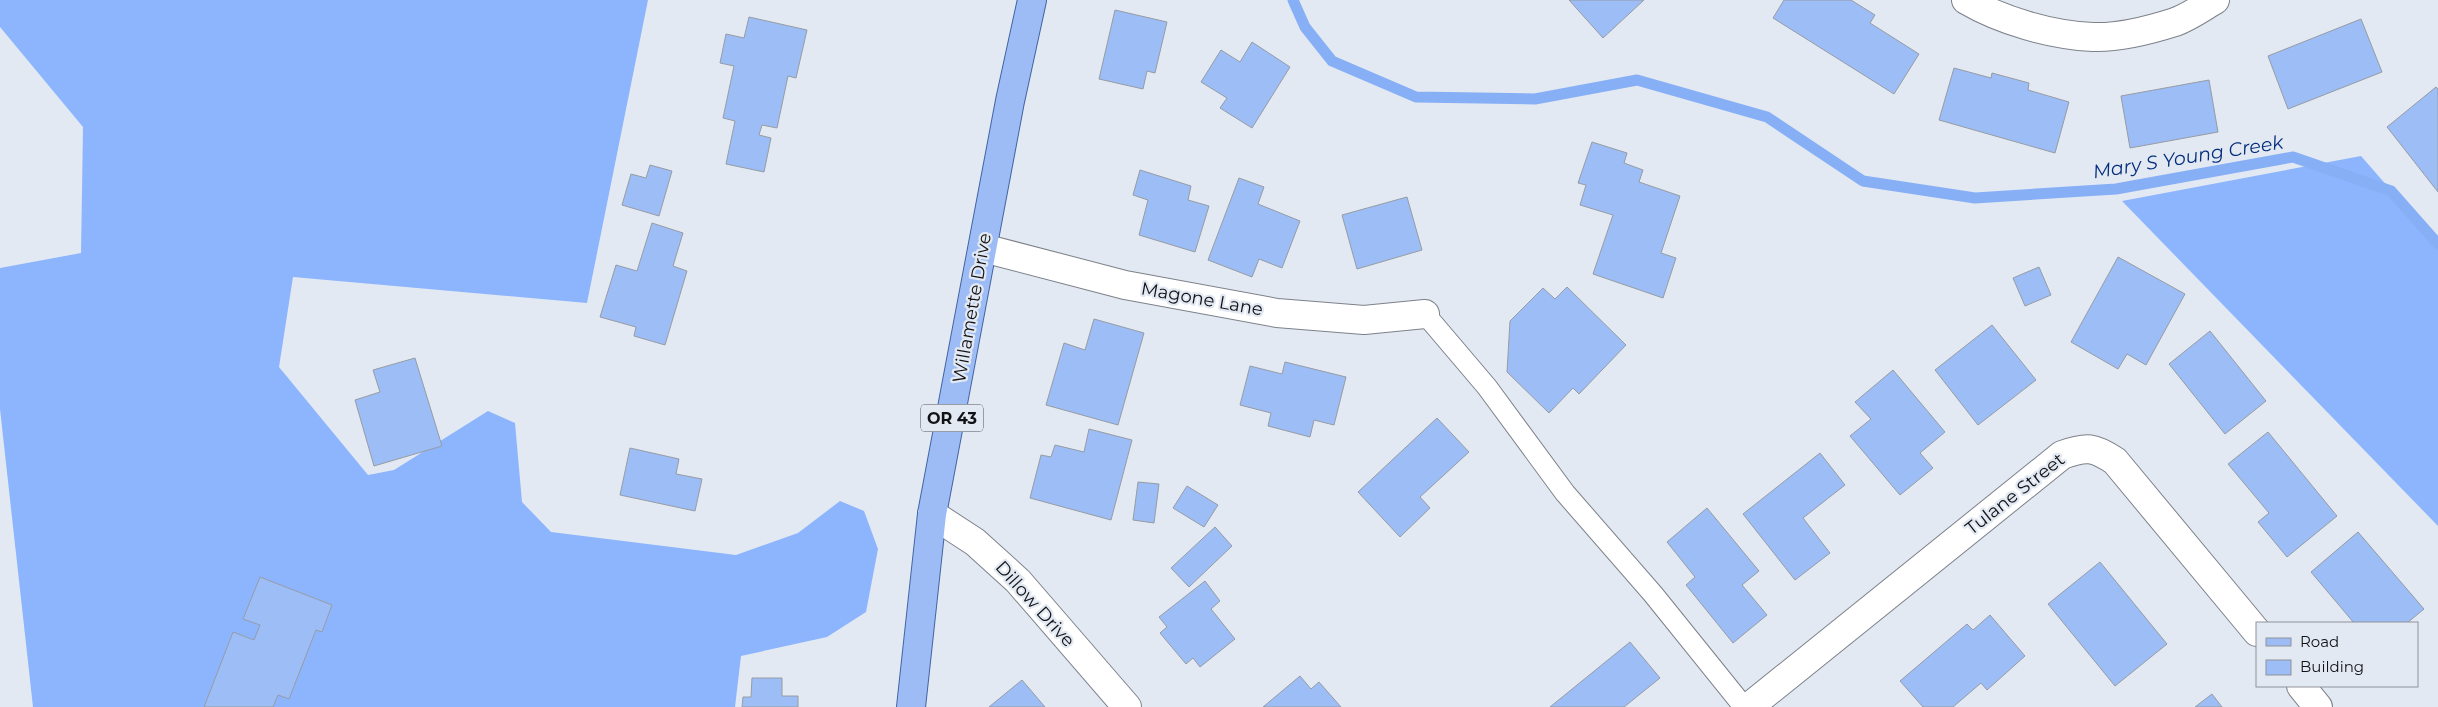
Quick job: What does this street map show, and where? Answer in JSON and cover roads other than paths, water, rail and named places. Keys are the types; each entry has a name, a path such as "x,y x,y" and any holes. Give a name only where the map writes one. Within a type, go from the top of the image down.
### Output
{"main road":[{"name":"Willamette Drive","path":"911,707 932,514 1010,101 1032,0"}],"street":[{"path":"1966,0 2021,23 2094,37 2140,32 2177,21 2215,0"},
{"name":"Magone Lane","path":"983,248 1125,285 1277,313 1364,320 1425,314"},
{"name":"Tulane Street","path":"1749,707 2062,455 2081,448 2098,450 2115,462 2256,631"},
{"name":"Dillow Drive","path":"932,514 975,542 1018,581 1127,707"},
{"path":"2302,687 2318,707"}],"lane":[{"path":"1425,314 1488,387 1566,493 1653,594 1744,707"}],"waterway":[{"name":"Mary S Young Creek","path":"1293,0 1305,27 1332,61 1416,97 1535,99 1637,80 1767,117 1863,181 1975,198 2116,189 2293,157 2391,191 2438,244"}]}
